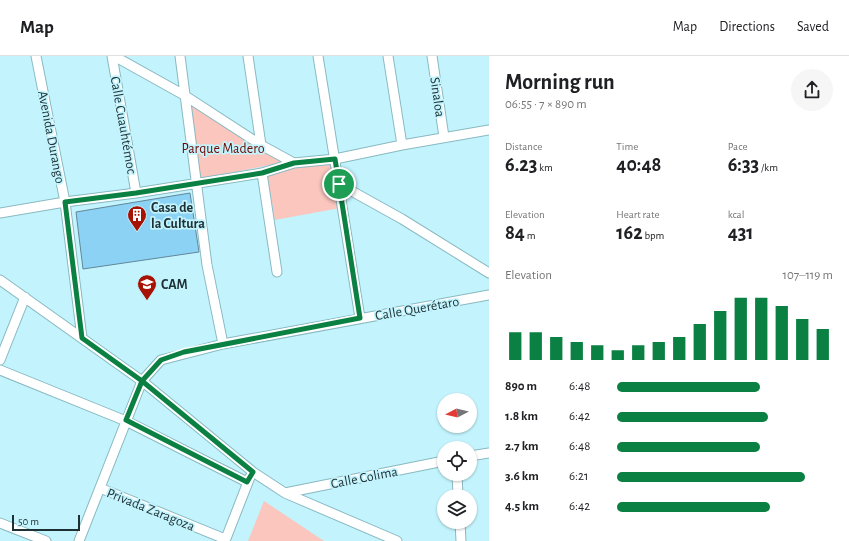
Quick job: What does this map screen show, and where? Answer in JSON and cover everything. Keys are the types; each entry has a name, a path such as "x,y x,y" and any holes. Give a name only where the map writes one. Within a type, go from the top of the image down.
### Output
{"street":[{"name":"Avenida Durango","path":"36,56 65,202 82,338"},
{"path":"113,56 184,95 261,145 294,163"},
{"name":"Calle Cuauhtémoc","path":"113,56 136,193"},
{"path":"180,56 207,265 223,344"},
{"path":"248,56 261,145"},
{"path":"318,56 360,318"},
{"path":"388,56 402,145"},
{"name":"Sinaloa","path":"432,56 444,137"},
{"path":"0,213 262,173 294,163 335,159 444,137 489,130"},
{"path":"262,173 278,272"},
{"path":"339,184 402,219 489,273"},
{"path":"0,280 142,381 253,472 285,493 397,541"},
{"name":"Calle Querétaro","path":"79,541 142,381 161,360 223,344 489,295"},
{"path":"0,360 25,297"},
{"path":"0,370 126,420 247,482"},
{"path":"477,455 489,453"},
{"name":"Calle Colima","path":"285,493 437,462"},
{"path":"225,540 247,482 253,472"},
{"name":"Privada Zaragoza","path":"100,488 225,540"},
{"path":"0,523 46,541"},
{"path":"460,529 461,541"}],"green space":[{"name":"Parque Madero","path":"187,93 289,161 201,179"},
{"path":"336,163 340,208 275,220 267,174 295,166"},
{"path":"264,501 324,541 248,541"}],"building":[{"name":"Casa de la Cultura","path":"190,193 199,252 83,269 76,212"}],"place":[{"name":"Casa de la Cultura","path":"137,232"},
{"name":"CAM","path":"147,301"}],"route":[{"path":"339,184 335,159 294,163 262,173 196,182 136,193 65,202 82,338 142,381 126,420 247,482 253,472 142,381 161,360 184,352 360,318 339,184"}]}
